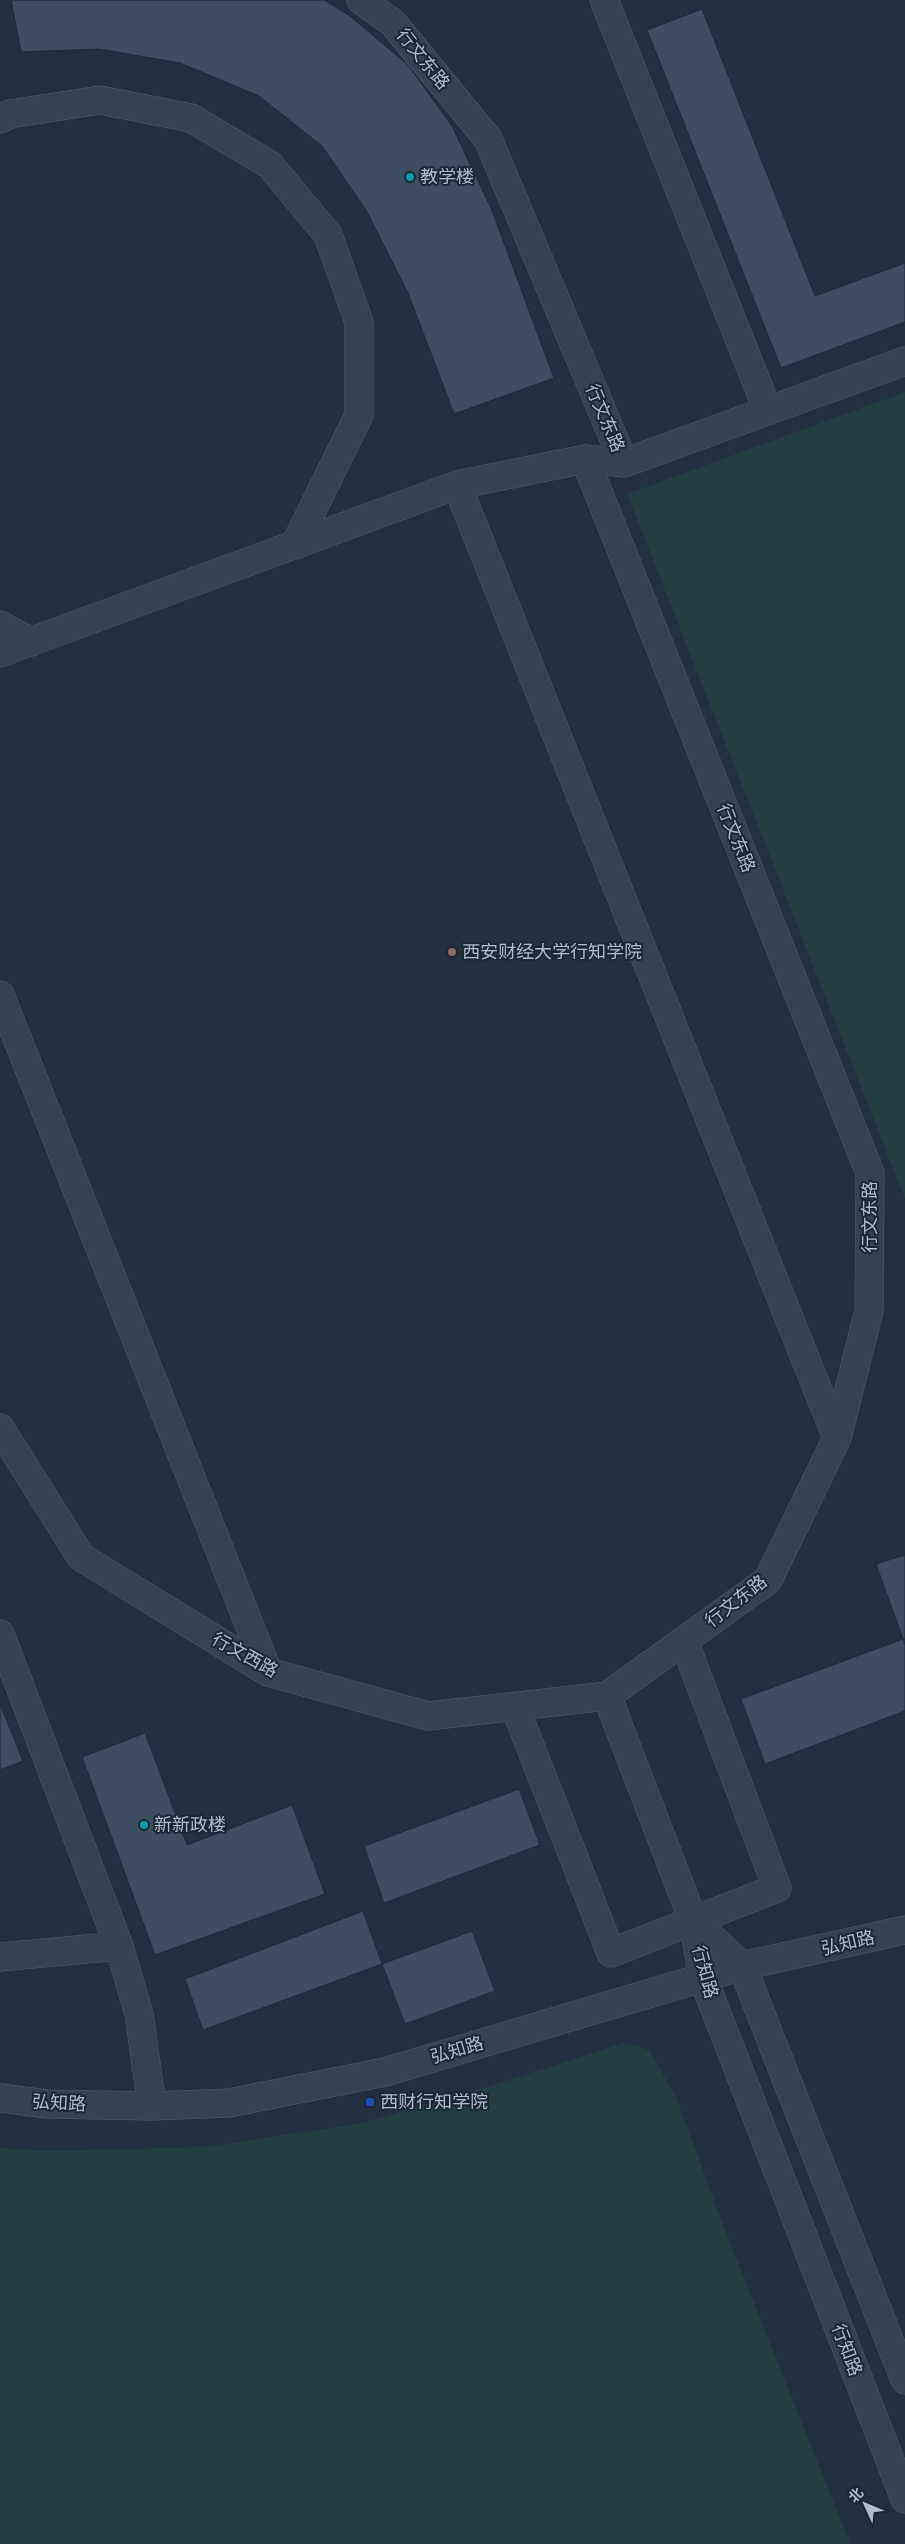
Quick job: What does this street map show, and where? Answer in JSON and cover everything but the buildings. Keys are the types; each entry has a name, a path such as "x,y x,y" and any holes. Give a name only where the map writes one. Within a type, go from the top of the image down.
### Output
{"street":[{"name":"行文东路","path":"361,0 393,23 488,139 624,463 585,459 870,1173 870,1311 837,1438 768,1580 607,1696"},
{"path":"604,0 768,411"},
{"path":"0,119 10,114 100,100 191,118 270,165 328,235 359,322 359,415 296,545"},
{"path":"624,463 905,361"},
{"path":"0,653 457,485 585,459"},
{"path":"457,485 837,1438"},
{"path":"0,625 31,642"},
{"path":"0,995 268,1672"},
{"name":"行文西路","path":"0,1428 81,1557 268,1672 428,1716 607,1696"},
{"path":"0,1634 119,1946 140,2014 152,2106"},
{"path":"515,1707 610,1953 777,1888 684,1641"},
{"path":"607,1696 693,1920"},
{"name":"行知路","path":"693,1920 742,1966 905,2380"},
{"name":"行知路","path":"693,1920 703,1978 905,2500"},
{"name":"弘知路","path":"0,2098 47,2104 152,2106 229,2103 385,2072 742,1966 905,1930"},
{"path":"0,1956 119,1946"}],"green space":[{"path":"905,392 905,1199 627,494"},
{"path":"624,2043 649,2050 676,2097 725,2230 850,2544 0,2544 0,2148 47,2151 204,2147 357,2124 481,2089"}],"place":[{"name":"教学楼","path":"410,177"},
{"name":"西安财经大学行知学院","path":"452,952"},
{"name":"新新政楼","path":"144,1825"},
{"name":"西财行知学院","path":"370,2102"}]}
